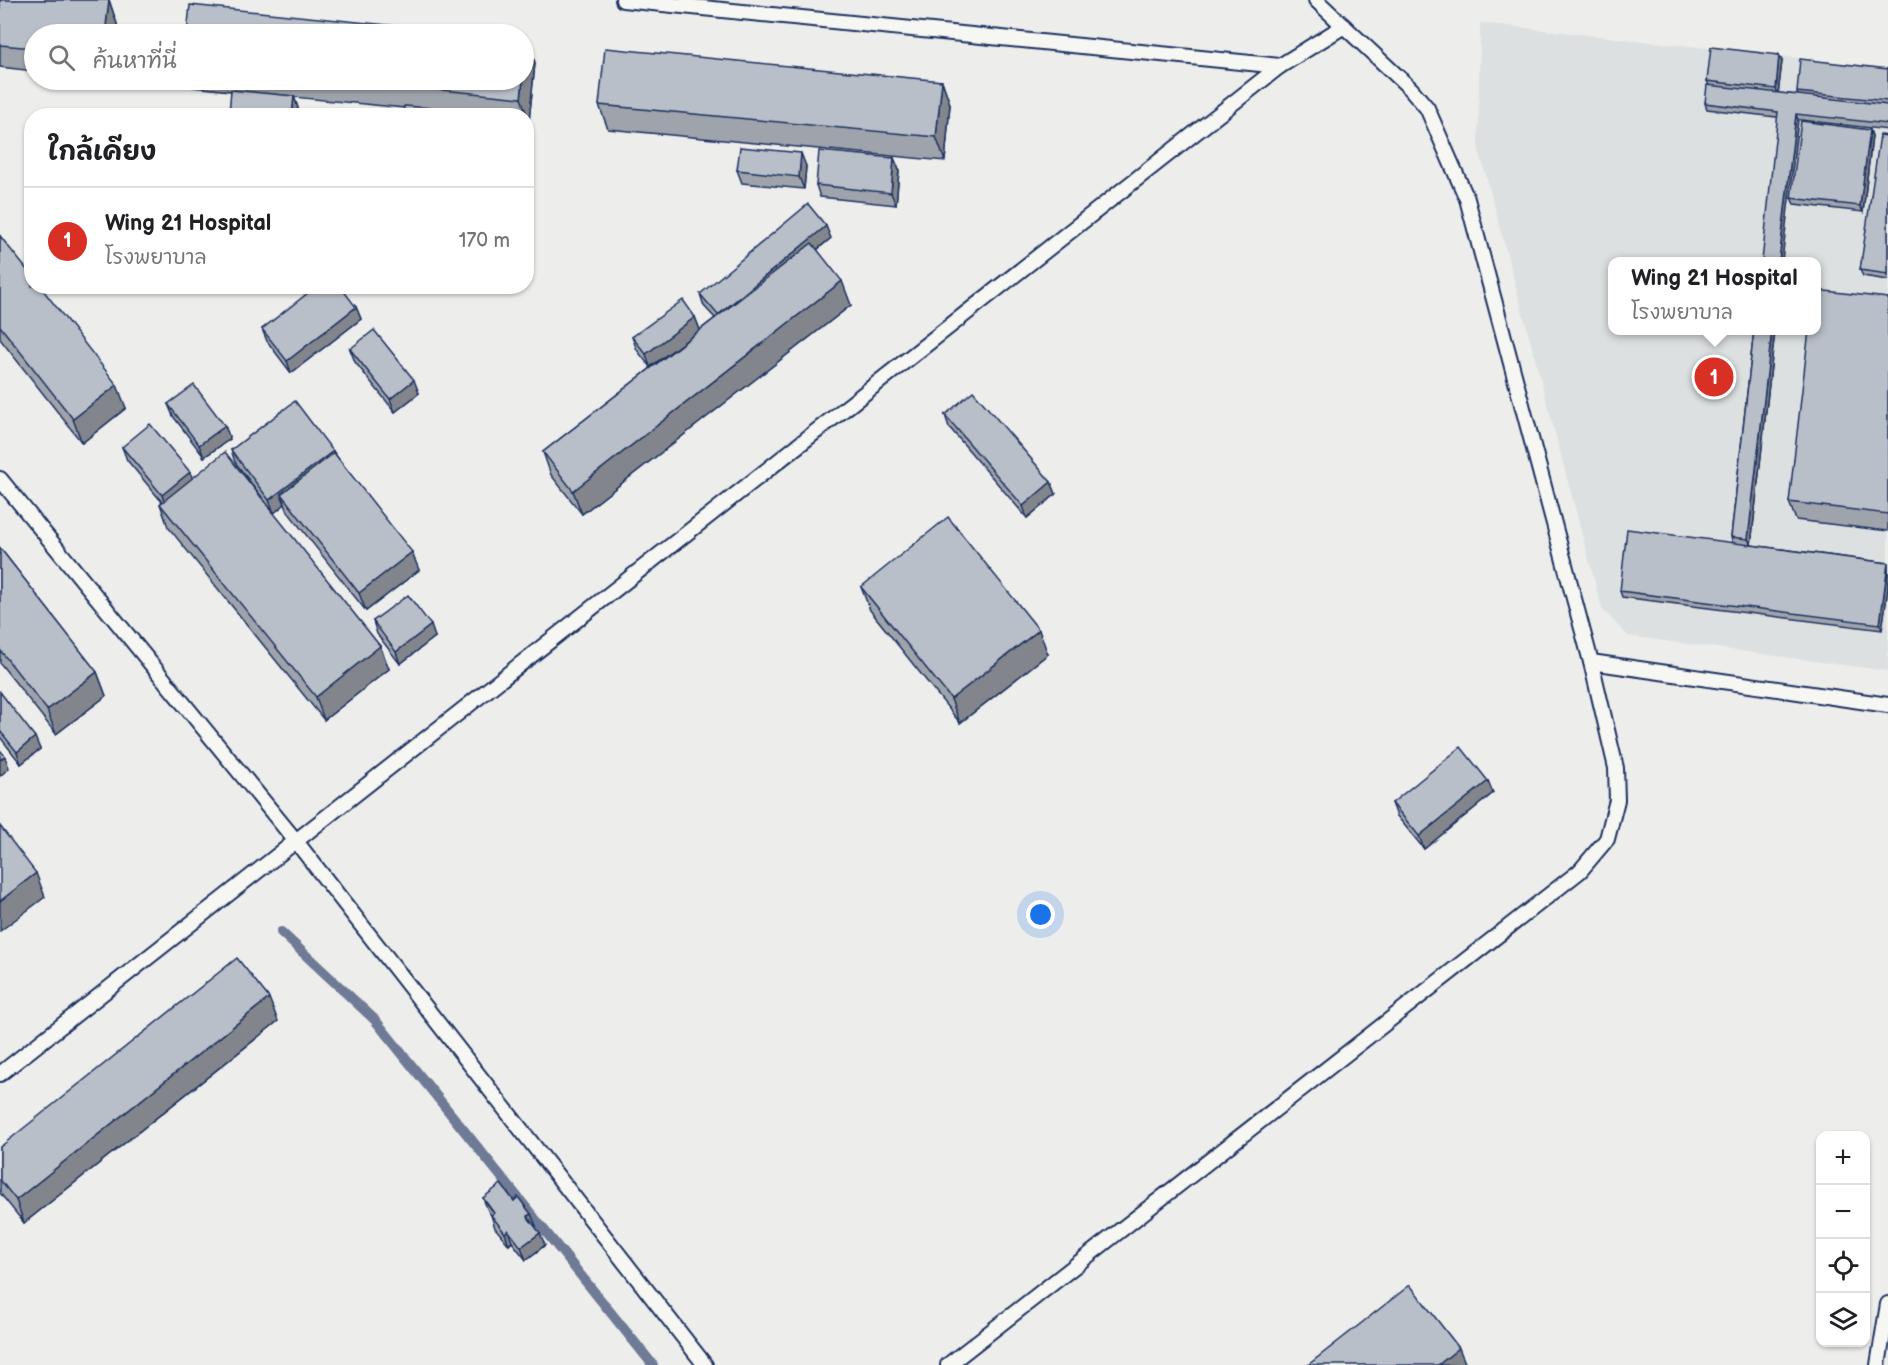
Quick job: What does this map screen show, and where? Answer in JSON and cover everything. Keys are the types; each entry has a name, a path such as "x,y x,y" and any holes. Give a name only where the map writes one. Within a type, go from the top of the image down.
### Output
{"lane":[{"path":"623,0 1280,66"},
{"path":"948,1365 1580,871 1607,839 1617,800 1616,768 1591,662 1467,199 1427,108 1411,89 1316,0"},
{"path":"0,1074 1280,66 1344,26"},
{"path":"0,479 295,840 705,1365"},
{"path":"1591,662 1888,705"},
{"path":"1878,1365 1888,1304"}],"shaded area":[{"path":"1480,23 1888,68 1888,671 1628,636 1602,609 1478,146"}],"building":[{"path":"0,0 109,0 106,24 24,24 24,47 0,45"},
{"path":"190,5 377,24 188,24"},
{"path":"1711,47 1779,55 1776,89 1707,81"},
{"path":"605,48 942,81 936,137 599,105"},
{"path":"1800,59 1888,69 1888,101 1797,92"},
{"path":"1707,85 1888,105 1888,124 1796,114 1779,257 1762,257 1778,112 1705,103"},
{"path":"231,90 294,96 293,108 230,108"},
{"path":"441,90 522,90 521,98"},
{"path":"404,106 433,108 404,108"},
{"path":"1801,121 1870,130 1860,206 1791,198"},
{"path":"1880,135 1888,136 1888,274 1860,270"},
{"path":"740,147 801,153 799,177 737,170"},
{"path":"819,151 894,158 891,193 816,185"},
{"path":"808,204 826,226 718,315 700,294"},
{"path":"0,236 24,266 24,294 46,294 117,385 73,419 0,326"},
{"path":"812,243 842,281 573,491 543,452"},
{"path":"1821,291 1888,298 1888,514 1789,502 1808,335 1821,335"},
{"path":"307,294 346,294 356,307 287,361 262,329"},
{"path":"683,300 695,317 646,354 632,337"},
{"path":"374,330 414,380 390,399 350,349"},
{"path":"1753,335 1771,335 1748,539 1731,537"},
{"path":"194,385 225,426 199,445 168,404"},
{"path":"973,391 1051,482 1023,506 945,415"},
{"path":"295,401 333,451 269,500 231,450"},
{"path":"150,424 190,472 162,495 122,447"},
{"path":"225,452 380,646 316,697 160,504"},
{"path":"334,453 412,552 359,593 281,494"},
{"path":"948,517 1039,630 951,699 861,587"},
{"path":"1627,529 1888,563 1880,624 1620,591"},
{"path":"0,548 97,672 47,710 0,650"},
{"path":"408,595 431,625 396,652 373,621"},
{"path":"0,692 35,737 17,752 0,731"},
{"path":"1461,747 1488,781 1419,836 1392,803"},
{"path":"0,750 5,756 0,760"},
{"path":"0,826 36,873 0,901"},
{"path":"237,958 269,998 16,1200 0,1180 0,1147"},
{"path":"501,1184 514,1201 518,1197 531,1214 527,1216 540,1233 521,1247 508,1230 505,1233 491,1215 494,1213 483,1198"},
{"path":"1410,1285 1459,1348 1438,1365 1308,1365"}],"waterway":[{"path":"281,932 375,1020 653,1365"}],"place":[{"name":"Wing 21 Hospital","path":"1714,377"}]}
